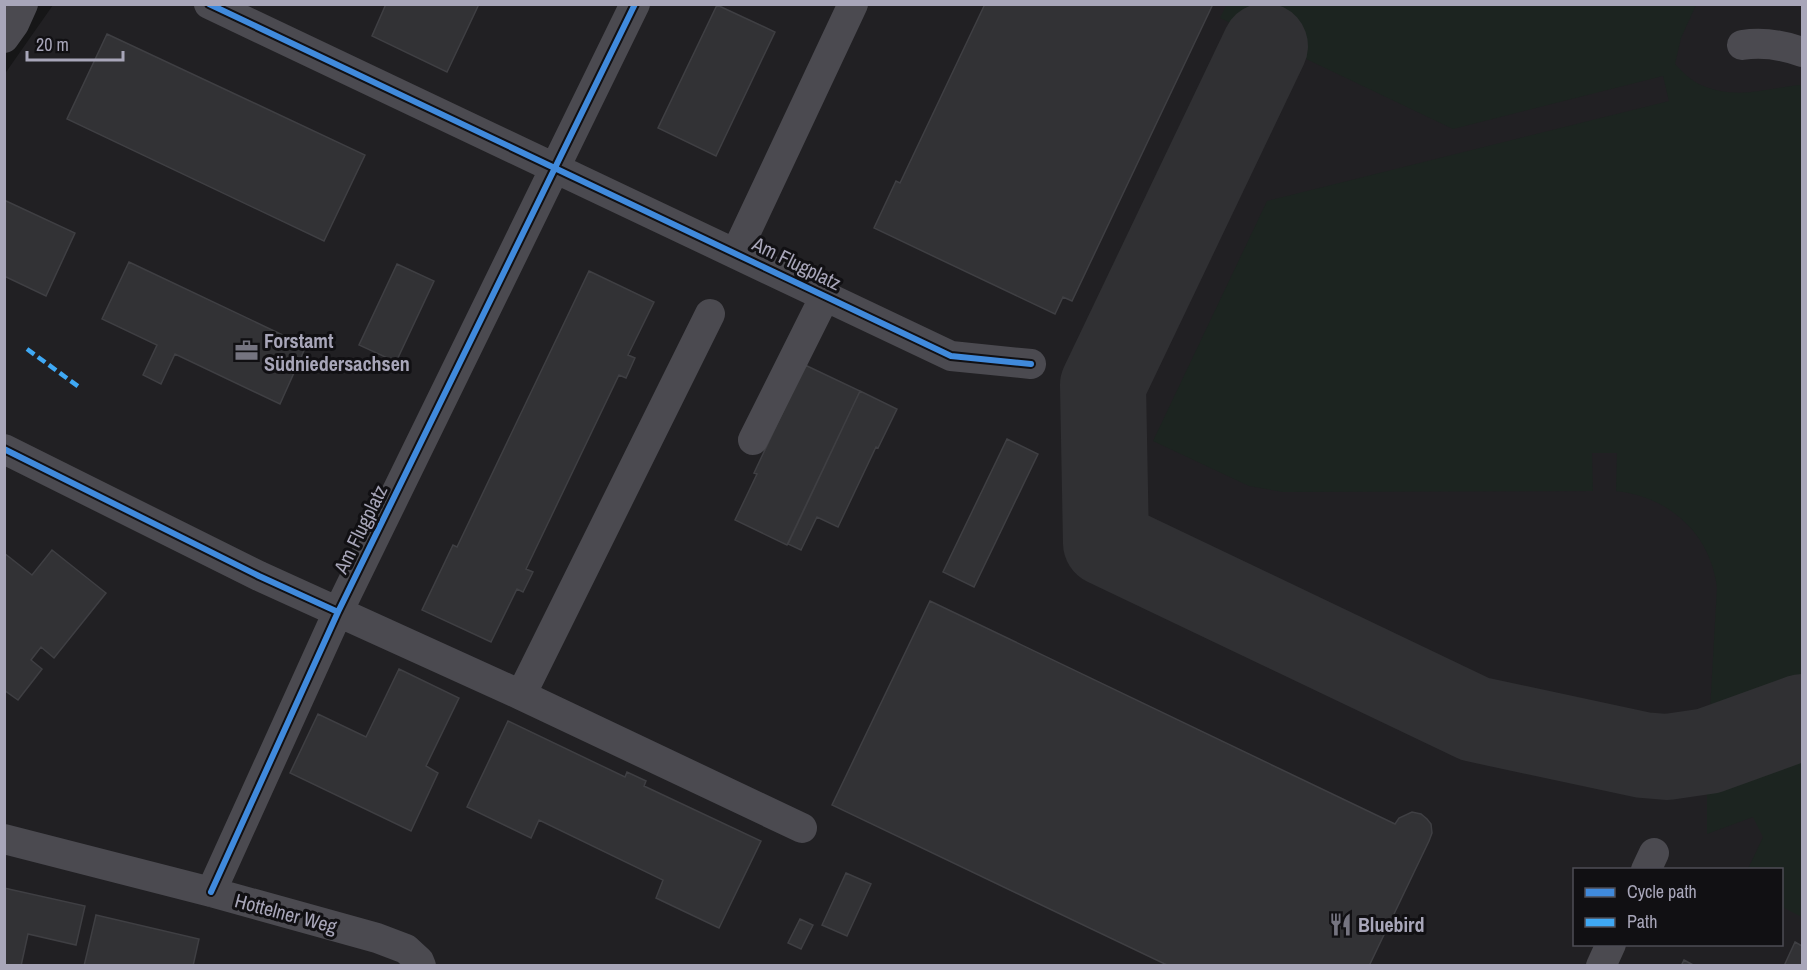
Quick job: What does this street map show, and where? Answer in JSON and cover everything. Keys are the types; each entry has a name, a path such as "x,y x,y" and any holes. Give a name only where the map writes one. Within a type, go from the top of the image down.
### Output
{"street":[{"path":"4,38 14,24 23,4"},
{"name":"Am Flugplatz","path":"208,4 951,356 1031,364"},
{"name":"Am Flugplatz","path":"211,892 338,612 635,4"},
{"path":"736,253 853,4"},
{"path":"1742,45 1757,43 1775,45 1803,52"},
{"path":"753,440 825,296"},
{"path":"521,695 710,314"},
{"path":"4,448 259,576 521,695 802,828"},
{"name":"Hottelner Weg","path":"4,839 211,892 376,938 406,950 421,966"},
{"path":"1601,966 1611,946"}],"shaded area":[{"path":"1227,4 1696,5 1681,38 1675,64 1690,78 1701,85 1738,93 1802,86 1802,695 1709,728 1717,587 1713,568 1706,550 1684,521 1653,501 1616,491 1617,453 1592,453 1593,491 1283,492 1249,486 1153,441 1267,201 1669,101 1663,76 1453,129 1220,18"},
{"path":"53,5 1802,5 1802,965 5,966 4,75"},
{"path":"1802,740 1802,917 1783,908 1783,868 1748,868 1763,837 1753,817 1707,834 1707,781 1711,773"}],"building":[{"path":"386,4 479,4 447,72 372,36"},
{"path":"985,4 1213,4 1072,301 1063,297 1055,314 874,228 896,181 900,183"},
{"path":"717,5 775,32 716,156 658,128"},
{"path":"107,34 365,155 324,241 67,119"},
{"path":"4,200 75,233 46,296 4,276"},
{"path":"129,262 306,346 280,404 175,354 161,384 143,375 157,345 102,319"},
{"path":"397,264 434,281 396,362 359,345"},
{"path":"589,271 654,302 628,355 635,358 626,378 619,375 526,569 533,572 523,592 517,589 491,642 422,610 453,545 457,547"},
{"path":"805,365 860,391 787,545 735,520 757,474 754,473"},
{"path":"860,391 897,409 838,527 817,517 801,550 788,544"},
{"path":"1007,439 1038,454 974,587 943,572"},
{"path":"52,550 106,593 54,658 41,647 31,660 42,669 18,700 4,690 4,553 32,575"},
{"path":"930,601 1395,824 1399,818 1412,812 1421,814 1431,824 1432,833 1369,966 1169,966 832,805"},
{"path":"399,669 459,698 426,766 438,773 411,831 290,773 318,714 366,737"},
{"path":"508,721 625,777 627,772 646,781 644,786 761,841 719,928 656,898 663,880 539,820 531,838 467,807"},
{"path":"846,873 871,884 847,936 822,925"},
{"path":"4,888 85,906 76,945 28,934 21,966 4,966"},
{"path":"96,915 199,939 193,966 84,966"},
{"path":"800,919 813,925 801,949 788,943"},
{"path":"1795,942 1802,946 1802,966 1784,966"},
{"path":"1684,960 1695,966 1681,966"}],"taxiway":[{"path":"1265,46 1103,385 1106,543 1475,719 1643,755 1667,757 1708,751 1802,717"}],"marked path":[{"path":"27,349 79,387"}],"cycle path":[{"path":"209,4 951,356 1031,364"},
{"path":"211,892 338,612 635,4"},
{"path":"4,449 259,576 338,612"}],"place":[{"name":"Forstamt Südniedersachsen","path":"246,351"},
{"name":"Bluebird","path":"1340,924"}]}
